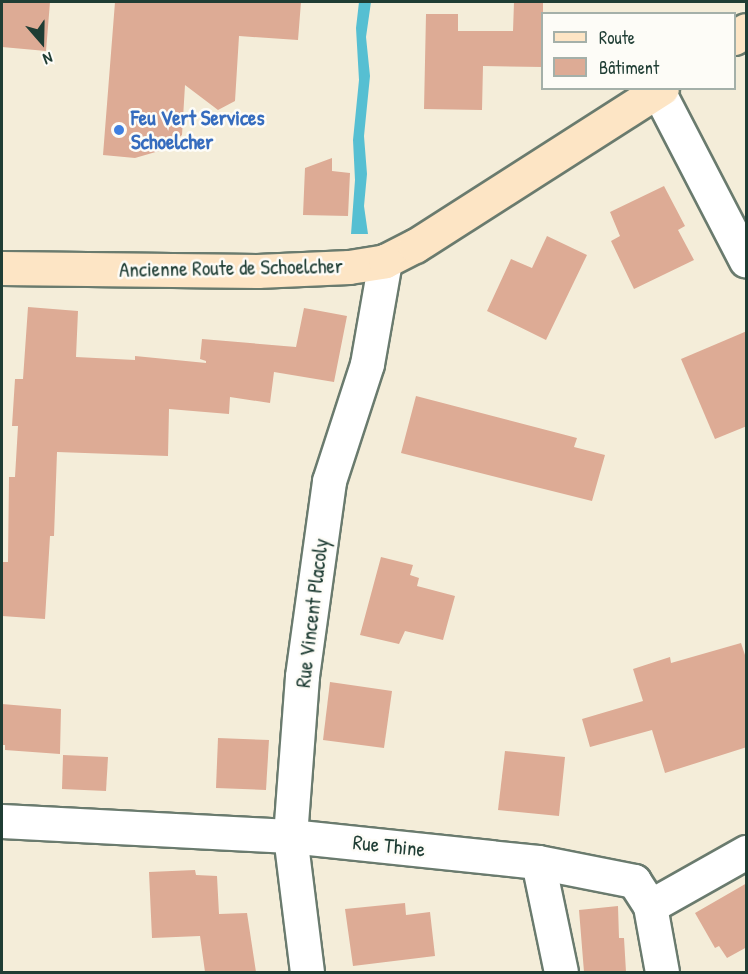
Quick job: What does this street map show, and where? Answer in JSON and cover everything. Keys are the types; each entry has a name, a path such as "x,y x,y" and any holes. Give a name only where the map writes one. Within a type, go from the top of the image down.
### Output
{"main road":[{"name":"Ancienne Route de Schoelcher","path":"2,268 257,272 349,267 385,261 415,246 660,90"}],"street":[{"path":"660,90 747,261"},
{"name":"Rue Vincent Placoly","path":"307,972 290,836 302,676 329,481 367,364 385,261"},
{"name":"Rue Thine","path":"2,821 290,836 538,862 634,880 650,906"},
{"path":"662,972 650,906 747,852"},
{"path":"538,862 561,972"}],"water":[{"path":"359,2 371,2 366,37 370,76 364,136 367,174 364,206 368,234 351,234 355,180 353,140 359,80 356,28"}],"building":[{"path":"2,2 50,2 46,51 2,47"},
{"path":"115,2 301,2 298,40 239,36 235,101 218,110 185,85 182,135 159,151 135,158 103,155"},
{"path":"514,2 543,2 541,67 483,66 482,110 424,109 426,14 458,14 458,31 513,31"},
{"path":"332,158 332,171 350,173 348,216 303,215 305,168"},
{"path":"664,186 685,226 678,230 694,260 634,289 611,241 620,236 610,212"},
{"path":"547,236 587,255 546,340 487,311 511,259 532,268"},
{"path":"28,307 78,311 76,357 135,360 135,356 206,363 200,359 202,339 296,347 304,308 347,316 334,382 274,372 270,403 230,397 229,414 169,409 168,456 57,452 54,536 50,536 45,619 2,616 2,562 8,562 9,477 15,477 18,426 12,426 15,379 23,379"},
{"path":"747,331 747,426 715,439 681,359"},
{"path":"416,396 577,438 574,447 605,455 592,501 401,453"},
{"path":"381,557 413,565 410,575 419,578 417,586 455,596 443,640 405,631 399,644 360,635"},
{"path":"741,643 747,661 747,747 665,773 652,730 590,747 582,719 643,701 633,669 670,657 671,663"},
{"path":"330,682 392,691 384,748 323,740"},
{"path":"2,704 61,709 60,754 5,750 5,745 2,745"},
{"path":"218,738 269,740 266,790 216,788"},
{"path":"505,751 565,757 559,816 498,810"},
{"path":"63,755 108,757 106,791 62,789"},
{"path":"195,870 196,875 217,876 219,914 247,913 256,972 205,972 200,936 152,938 149,872"},
{"path":"747,883 747,947 727,958 719,946 715,948 695,913"},
{"path":"405,903 406,915 430,912 435,956 353,966 345,909"},
{"path":"618,906 619,938 624,938 626,972 584,972 579,910"}],"place":[{"name":"Feu Vert Services Schoelcher","path":"119,130"}]}
